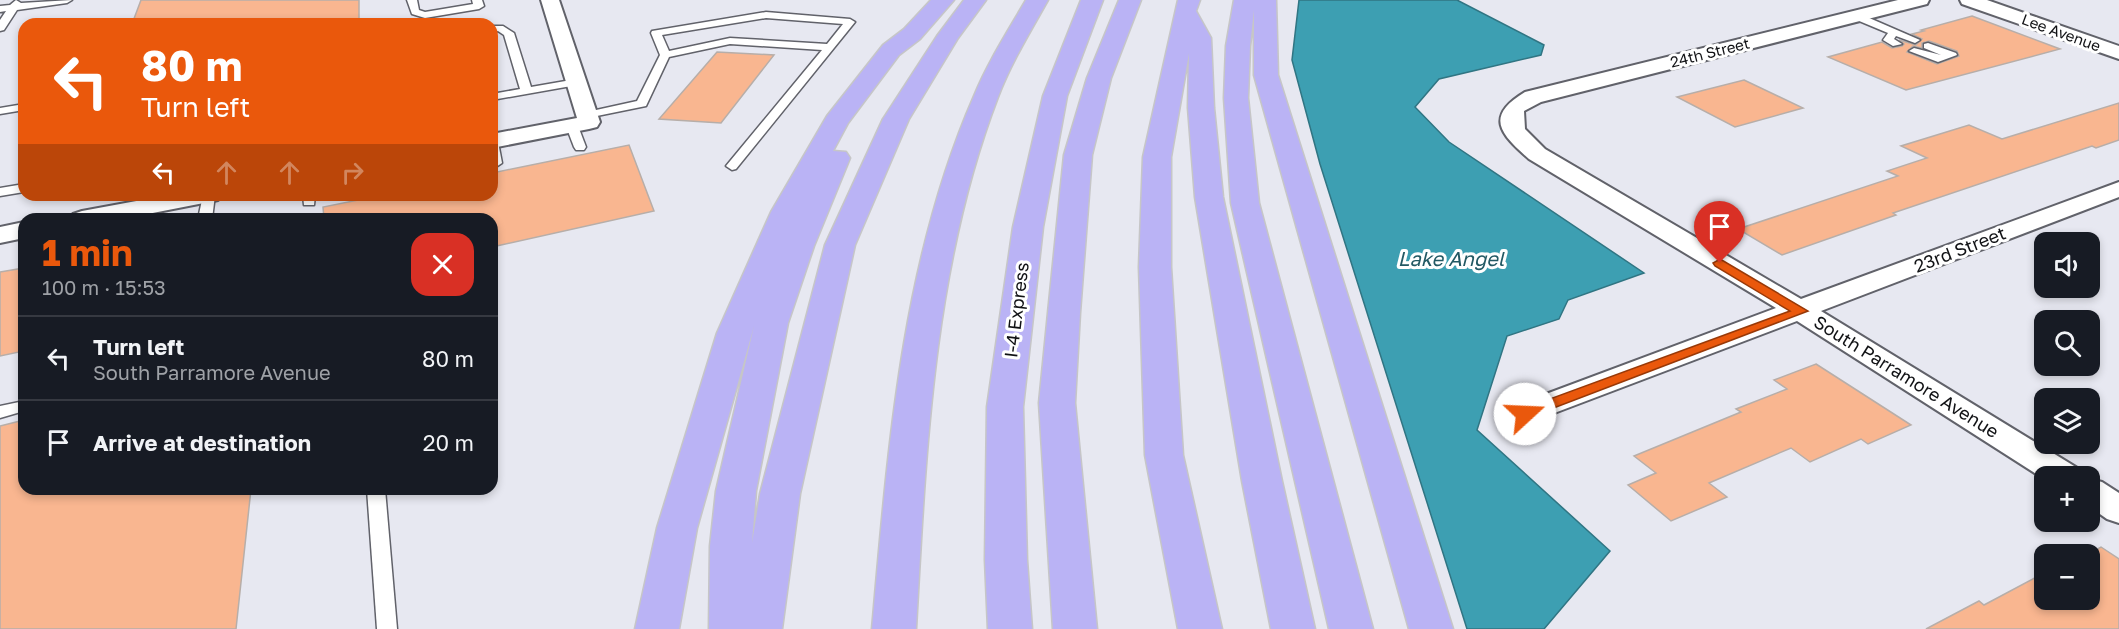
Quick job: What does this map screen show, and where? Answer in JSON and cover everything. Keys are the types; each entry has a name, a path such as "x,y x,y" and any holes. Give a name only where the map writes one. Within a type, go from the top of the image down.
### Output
{"highway":[{"path":"657,629 677,528 734,333 786,212 836,121 891,50 912,34 943,0"},
{"path":"760,629 780,494 840,245 896,119 948,36 975,0"},
{"path":"894,629 917,370 950,205 981,108 1010,47 1037,0"},
{"name":"I-4 Express","path":"1010,629 1006,560 1005,407 1028,227 1055,96 1092,0"},
{"path":"1075,629 1057,403 1064,313 1078,155 1099,78 1130,0"},
{"path":"1245,0 1238,46 1236,98 1245,203 1351,629"},
{"path":"1265,0 1266,75 1431,629"},
{"path":"1187,5 1157,157 1155,267 1164,455 1200,629"},
{"path":"1187,5 1200,38 1201,108 1209,197 1262,481 1293,629"},
{"path":"731,629 731,546 736,491 771,323 799,246 844,139 864,106 905,51 912,34"}],"street":[{"path":"498,147 583,121 577,82 550,0"},
{"name":"24th Street","path":"1510,119 1514,108 1533,97 1920,0"},
{"name":"Lee Avenue","path":"1969,0 2119,53"},
{"name":"South Parramore Avenue","path":"1510,119 1514,133 1538,154 1801,311 2049,466"},
{"name":"23rd Street","path":"1525,414 2119,189"},
{"path":"111,213 151,201"},
{"path":"2100,498 2119,510"}],"lane":[{"path":"0,9 15,4 67,0"},
{"path":"412,0 415,12 425,15 479,6 477,0"},
{"path":"0,28 15,4"},
{"path":"580,147 583,121 642,104 665,55 656,33 765,15 850,22 732,166"},
{"path":"1856,16 1894,32 1938,59 1952,55 1928,46"},
{"path":"498,28 509,33 526,90"},
{"path":"1894,32 1888,40 1897,44"},
{"path":"665,55 730,41 830,47"},
{"path":"498,96 577,82"},
{"path":"0,111 18,108"},
{"path":"0,192 18,189"},
{"path":"0,412 18,408"},
{"path":"376,495 387,629"}],"water":[{"name":"Lake Angel","path":"1299,0 1457,0 1544,45 1541,55 1439,79 1415,107 1449,142 1644,273 1568,300 1559,319 1507,336 1477,430 1610,551 1544,629 1467,629 1320,164 1292,60"}],"building":[{"path":"141,0 359,0 359,18 134,18"},
{"path":"1972,16 2060,49 1906,90 1828,57 1882,42 1892,48 1904,44 1899,40 1916,45 1922,39 1912,34 1924,31 1921,30","holes":["1929,41 1957,51 1959,56 1937,64 1907,52 1913,46 1922,48 1922,43"]},
{"path":"717,52 774,55 721,123 659,119"},
{"path":"1744,80 1803,108 1735,127 1677,97"},
{"path":"2119,103 2119,140 2096,148 2092,146 1893,213 1896,215 1782,255 1738,229 1898,176 1887,171 1927,158 1901,146 1969,125 2002,139"},
{"path":"629,145 654,211 498,246 498,213 324,213 323,207 353,201 498,201 498,172"},
{"path":"18,269 18,352 0,356 0,272"},
{"path":"1816,364 1911,425 1868,444 1861,439 1810,462 1791,448 1709,483 1727,497 1671,521 1628,485 1656,473 1634,456 1741,412 1736,409 1787,389 1774,380"},
{"path":"18,422 18,495 250,495 236,629 0,629 0,426"},
{"path":"2100,548 2119,559 2119,629 1926,629 1979,601 1984,605 2034,578 2034,610 2100,610"}],"route":[{"path":"1525,414 1801,311 1720,263"}]}
